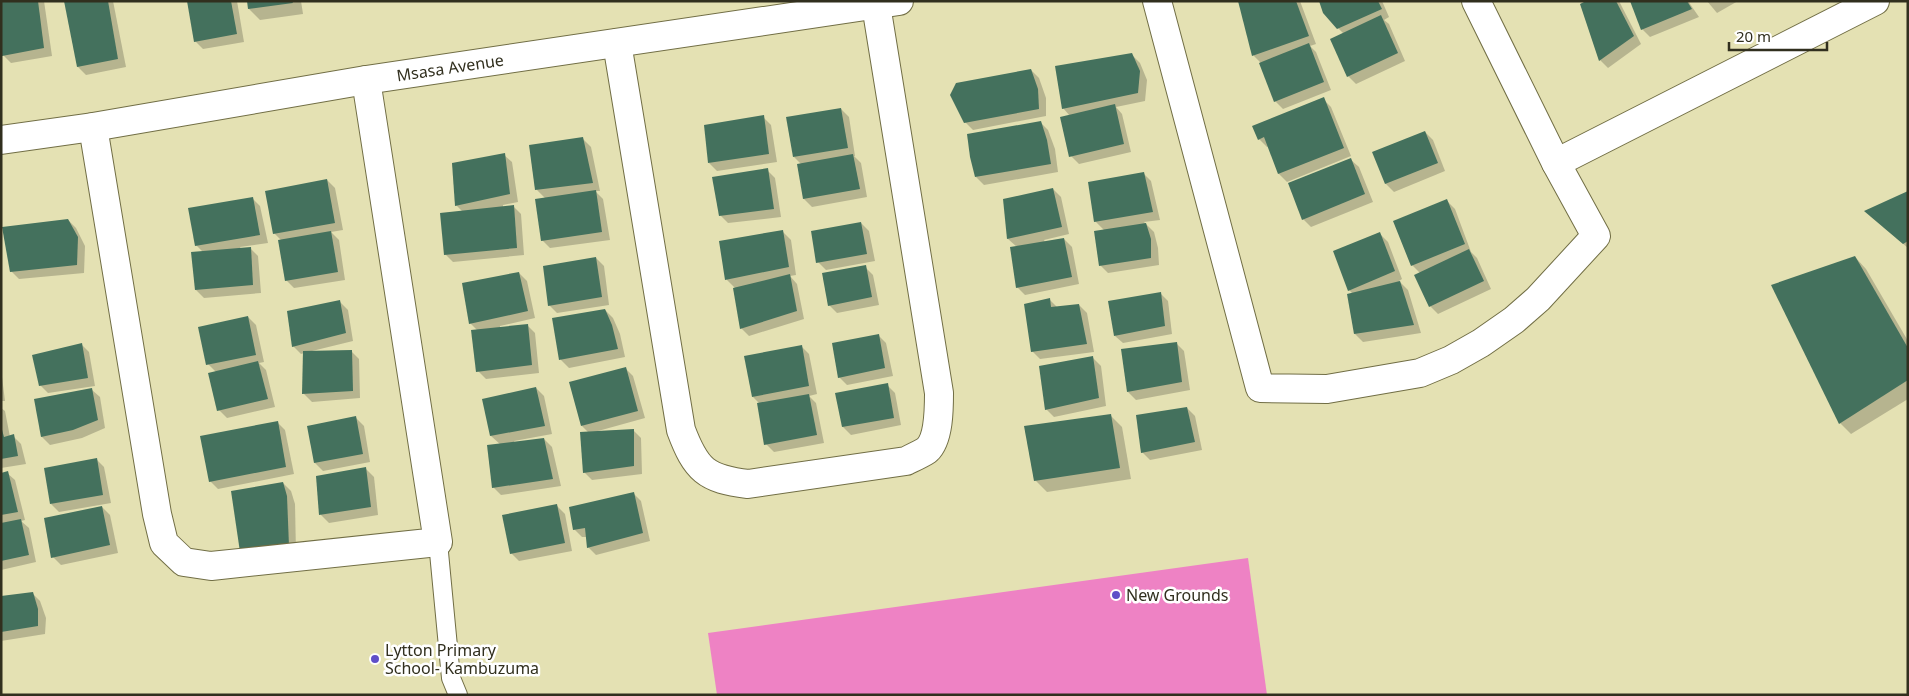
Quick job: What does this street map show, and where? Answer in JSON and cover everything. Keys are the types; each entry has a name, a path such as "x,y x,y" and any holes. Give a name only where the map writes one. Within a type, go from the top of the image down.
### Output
{"street":[{"path":"1157,1 1260,388 1327,389 1420,373 1451,360 1481,343 1514,320 1538,299 1596,236 1556,163 1476,1"},
{"path":"1556,163 1875,1"},
{"path":"617,43 681,430 690,453 706,473 727,481 748,484 788,479 906,461 928,449 935,434 939,413 939,393 888,3"},
{"name":"Msasa Avenue","path":"1,140 94,127 366,80 888,3"},
{"path":"94,127 157,514 164,543 184,562 212,566 438,542 366,80"}],"lane":[{"path":"438,542 451,678 458,695"}],"shaded area":[{"name":"New Grounds","path":"1248,558 1267,695 717,695 708,633"}],"building":[{"path":"1,1 38,1 44,48 2,56"},
{"path":"64,1 108,1 118,59 77,67"},
{"path":"187,1 231,1 237,34 194,42"},
{"path":"247,1 292,1 293,3 248,9"},
{"path":"1238,1 1296,1 1309,36 1252,56"},
{"path":"1319,1 1378,1 1382,9 1337,29 1323,13"},
{"path":"1586,1 1616,1 1634,36 1599,61 1580,4"},
{"path":"1630,1 1687,1 1692,9 1641,30"},
{"path":"1381,15 1398,53 1347,77 1330,39"},
{"path":"1309,43 1324,82 1274,102 1259,63"},
{"path":"1132,53 1140,71 1138,93 1062,109 1055,66"},
{"path":"1031,69 1038,89 1039,109 964,123 950,95 956,83"},
{"path":"1324,97 1344,148 1278,174 1264,137 1258,140 1252,126"},
{"path":"1115,104 1124,144 1069,157 1060,117"},
{"path":"841,108 848,148 793,157 786,117"},
{"path":"764,115 769,154 708,163 704,125"},
{"path":"1041,121 1047,140 1051,164 975,177 967,134"},
{"path":"1425,131 1438,163 1385,184 1372,152"},
{"path":"583,137 593,183 535,190 529,145"},
{"path":"505,153 510,194 455,206 452,163"},
{"path":"853,154 860,189 803,199 797,164"},
{"path":"1351,158 1365,194 1302,220 1288,183"},
{"path":"768,168 774,209 719,216 712,177"},
{"path":"1144,172 1153,212 1094,222 1088,182"},
{"path":"327,179 335,223 273,234 265,191"},
{"path":"1053,188 1062,227 1007,239 1003,199"},
{"path":"596,190 602,232 541,241 535,199"},
{"path":"1908,191 1908,241 1903,244 1864,211"},
{"path":"253,197 260,235 195,246 188,208"},
{"path":"1447,199 1465,244 1411,266 1393,221"},
{"path":"514,205 517,248 444,255 440,213"},
{"path":"68,219 78,237 77,265 10,272 2,227"},
{"path":"861,222 867,254 816,263 811,231"},
{"path":"1146,223 1151,239 1151,258 1099,266 1094,231"},
{"path":"783,230 789,267 725,280 719,241"},
{"path":"331,231 338,272 285,281 278,240"},
{"path":"1380,232 1395,271 1348,291 1333,251"},
{"path":"1064,238 1072,277 1016,288 1010,247"},
{"path":"251,247 253,285 195,290 191,252"},
{"path":"1469,249 1484,281 1429,307 1414,275"},
{"path":"1855,256 1908,348 1908,380 1839,424 1771,285"},
{"path":"596,257 602,297 548,306 543,266"},
{"path":"866,265 872,297 828,306 822,273"},
{"path":"519,272 528,311 469,324 462,283"},
{"path":"790,274 797,311 740,329 733,288"},
{"path":"1400,281 1414,325 1354,334 1347,294"},
{"path":"1161,292 1165,326 1114,336 1108,301"},
{"path":"1050,298 1051,307 1079,304 1087,344 1031,352 1024,304"},
{"path":"340,300 346,333 292,347 287,311"},
{"path":"605,309 612,325 618,349 559,360 552,318"},
{"path":"248,316 256,355 206,365 198,327"},
{"path":"528,324 532,365 476,372 471,330"},
{"path":"879,334 885,368 838,378 832,343"},
{"path":"1177,342 1182,382 1127,392 1121,349"},
{"path":"82,343 88,378 39,386 32,355"},
{"path":"802,345 809,386 752,397 744,356"},
{"path":"352,350 353,391 302,394 303,351"},
{"path":"1093,356 1099,398 1045,410 1039,366"},
{"path":"258,361 268,399 217,411 208,373"},
{"path":"626,367 638,411 581,426 569,382"},
{"path":"888,383 894,418 842,427 835,393"},
{"path":"536,387 545,426 490,436 482,399"},
{"path":"92,388 98,420 73,430 41,437 34,399"},
{"path":"809,394 817,435 764,445 757,403"},
{"path":"1187,407 1195,442 1141,453 1136,415"},
{"path":"1111,414 1120,468 1034,481 1024,426"},
{"path":"356,416 363,454 314,463 307,426"},
{"path":"278,421 286,467 209,482 200,436"},
{"path":"1,426 4,437 14,434 18,456 1,459"},
{"path":"634,429 634,466 583,473 580,432"},
{"path":"544,438 553,479 492,488 487,445"},
{"path":"97,458 103,495 50,504 44,468"},
{"path":"366,467 371,507 319,515 316,476"},
{"path":"8,471 18,512 1,515 1,473"},
{"path":"283,482 287,496 289,546 240,552 231,491"},
{"path":"634,492 643,533 587,548 585,528 573,530 569,507"},
{"path":"557,504 565,543 510,554 502,515"},
{"path":"102,506 110,545 51,558 44,518"},
{"path":"21,519 29,555 1,561 1,523"},
{"path":"33,592 38,609 38,626 1,632 1,596"}],"place":[{"name":"New Grounds","path":"1116,595"},
{"name":"Lytton Primary School- Kambuzuma","path":"375,659"}]}
